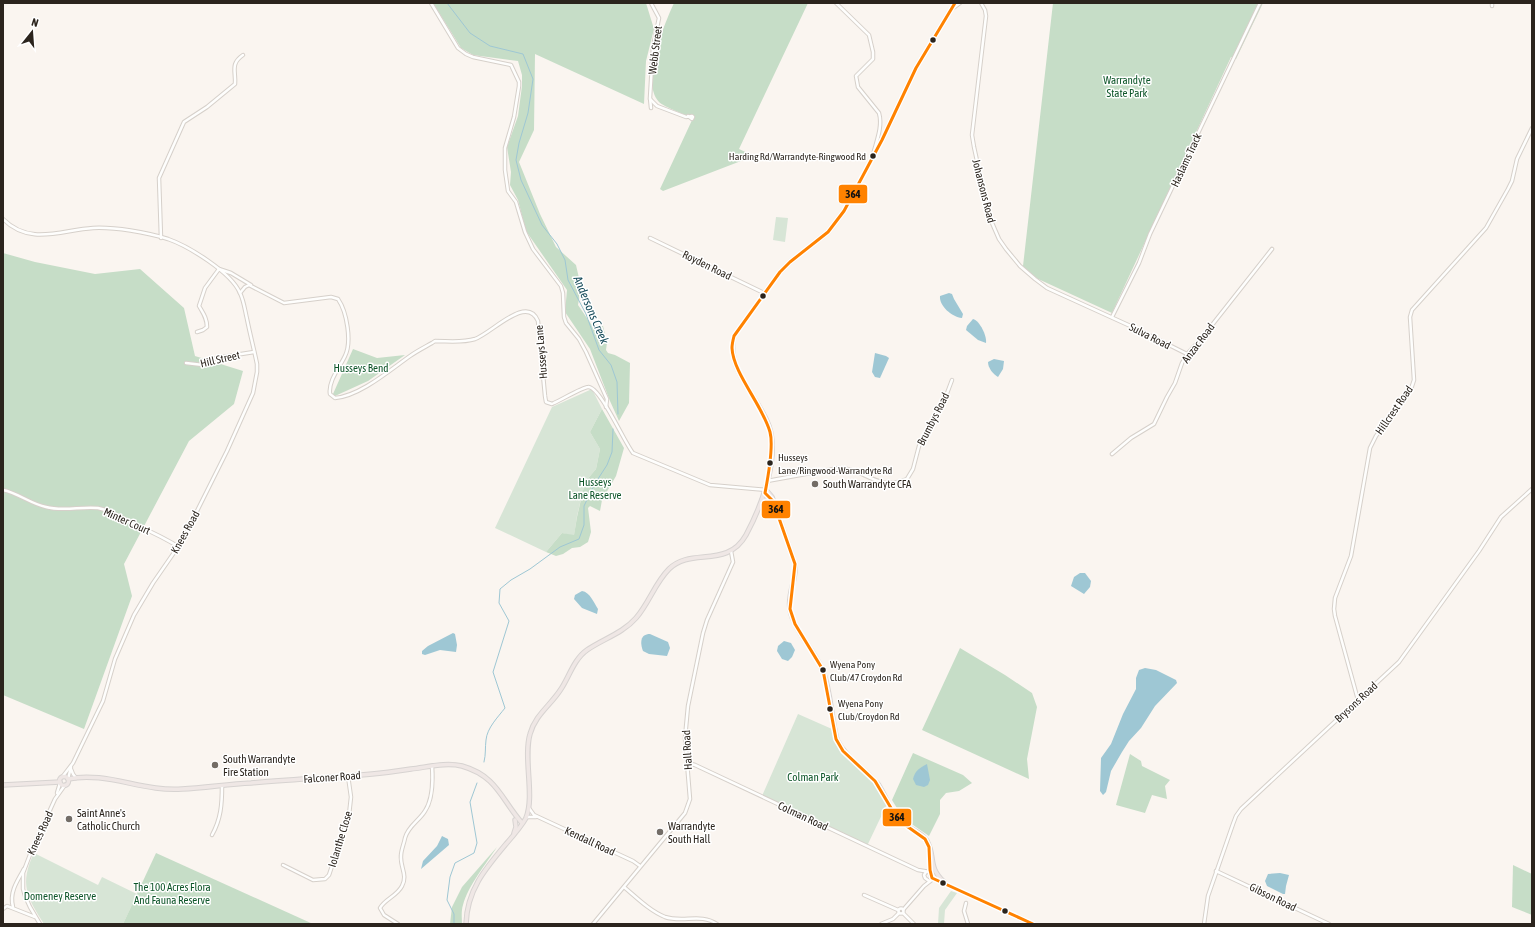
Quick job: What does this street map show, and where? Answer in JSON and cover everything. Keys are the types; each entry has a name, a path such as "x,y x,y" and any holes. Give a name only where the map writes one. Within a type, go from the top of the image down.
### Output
{"main road":[{"path":"503,847 521,825 528,808 529,735 541,712 560,691 576,662 585,651 627,626 636,617 661,577 670,568 683,561 726,554 740,544 745,537 765,491 771,449 769,427 733,357 732,348 734,336 784,267 828,232 848,204 916,68 954,3"},
{"path":"765,491 771,494 795,564 790,610 798,629 818,659 824,672 837,740 841,748 879,787 900,821 925,839 929,847 931,877 1033,924"},
{"path":"762,500 772,500"},
{"name":"Falconer Road","path":"67,781 76,778 118,780 171,790 348,776 432,766 454,765 475,771 498,788 515,820 521,825"},
{"name":"Falconer Road","path":"67,781 89,778"},
{"path":"3,784 60,780 67,781"},
{"path":"41,782 54,782 60,780 67,781"},
{"name":"Falconer Road","path":"510,809 521,825"},
{"path":"513,813 520,818 526,816"},
{"path":"466,924 468,904 472,892 480,877 515,831 515,820"},
{"path":"930,871 934,879"}],"street":[{"path":"431,3 458,48 473,57 511,65 519,82 514,117 505,148 505,170 508,191 516,202 524,232 533,249 561,286 566,323 579,339 586,352 608,399 606,407"},
{"name":"Webb Street","path":"651,3 659,18 653,46 650,98 651,108"},
{"path":"836,3 869,35 874,52 873,59 856,76 858,87 879,113 880,118 880,128 872,157"},
{"path":"950,11 960,3"},
{"name":"Johansons Road","path":"981,3 986,10 986,16 972,135 989,216 994,228 999,239 1011,256 1042,285 1112,317"},
{"name":"Haslams Track","path":"1112,317 1137,268 1150,234 1260,3"},
{"path":"161,238 159,178 184,122 207,107 236,84 236,78 233,70 238,58 243,55"},
{"path":"650,98 657,106 688,116"},
{"name":"Hillcrest Road","path":"1358,700 1335,616 1334,604 1351,556 1370,448 1376,436 1410,389 1414,380 1410,317 1412,310 1486,228 1512,181 1517,158 1532,128"},
{"path":"3,219 16,228 36,234 55,235 83,229 106,228 161,238 180,245 219,269 230,278 240,292 244,287 249,285 252,286"},
{"name":"Royden Road","path":"650,238 764,293"},
{"name":"Anzac Road","path":"1112,454 1131,438 1154,424 1166,397 1175,383 1187,354 1201,339 1272,249"},
{"path":"197,332 207,327 207,322 199,306 206,288 219,269"},
{"name":"Husseys Lane","path":"219,269 231,273 284,303 331,297 338,299 342,304 347,326 348,340 345,358 330,385 330,394 335,398 357,391 370,384 411,355 432,343 438,341 466,341 478,338 514,314 524,311 532,312 535,314 538,321 546,402 552,404 590,387 596,390 630,449 638,456 710,484 765,491"},
{"name":"Knees Road","path":"55,799 67,781 73,763 103,700 118,653 134,615 153,583 178,547 227,451 253,393 257,372 254,352 240,292"},
{"name":"Sulva Road","path":"1112,317 1187,354"},
{"name":"Hill Street","path":"186,363 203,365 216,358 254,352"},
{"name":"Brumbys Road","path":"767,481 845,468 883,482 897,483 907,479 913,469 919,446 943,404 952,380"},
{"name":"Brysons Road","path":"1204,924 1206,903 1216,871 1234,820 1241,809 1399,662 1479,551 1500,517 1532,489"},
{"name":"Minter Court","path":"3,490 45,507 59,510 97,508 108,510 140,527 164,537 178,547"},
{"name":"Hall Road","path":"593,924 685,813 688,806 690,799 685,728 706,620 733,562 731,551"},
{"name":"Knees Road","path":"13,907 11,900 13,891 55,799 60,780 73,763"},
{"name":"Colman Road","path":"688,763 918,870 925,877"},
{"path":"398,924 384,915 380,908 399,891 402,885 405,874 401,857 406,834 412,825 425,812 429,804 433,776 432,766"},
{"path":"71,769 76,778"},
{"name":"Iolanthe Close","path":"283,866 313,880 325,879 329,875 349,815 351,797 348,776"},
{"path":"54,782 58,791"},
{"path":"212,835 221,814 222,786"},
{"name":"Kendall Road","path":"528,808 532,814 538,818 633,861 640,866"},
{"name":"Kendall Road","path":"526,816 538,818"},
{"name":"Knees Road","path":"25,866 23,889 30,907 40,924"},
{"name":"Colman Road","path":"918,870 930,871"},
{"path":"924,886 925,877 930,871"},
{"name":"Gibson Road","path":"1216,871 1329,924"},
{"path":"925,877 934,879"},
{"path":"881,924 893,919 899,912 903,911 924,886 934,879"},
{"path":"624,888 654,911 666,917 678,919 704,918 712,920 717,924"},
{"path":"864,895 899,912"},
{"path":"966,903 964,911 968,924"},
{"path":"3,909 7,906 13,907 36,918"},
{"path":"903,911 914,924"}],"green space":[{"path":"433,3 646,3 654,29 646,61 644,104 535,54 534,130 519,162 540,214 556,247 576,265 581,287 578,305 591,324 603,326 607,343 606,350 608,353 630,363 629,403 619,421 590,349 565,312 567,290 526,231 518,200 510,185 511,172 507,147 518,116 522,86 522,75 518,61 473,55 461,48"},
{"path":"674,3 808,3 739,149 754,156 663,191 660,189 693,118 659,102 654,93 652,81 656,53"},
{"name":"Warrandyte State Park","path":"1053,3 1263,3 1236,59 1231,57 1112,313 1036,278 1023,266"},
{"path":"776,217 788,218 785,242 773,240"},
{"path":"3,253 35,262 95,274 140,269 184,308 195,356 243,371 234,404 189,441 124,564 132,596 84,729 3,695"},
{"name":"Husseys Bend","path":"353,349 377,358 405,355 368,381 335,396 333,394"},
{"path":"592,389 602,409 590,432 600,449 596,469 585,482 574,536 562,533 546,552 495,528 552,407"},
{"name":"Husseys Lane Reserve","path":"602,409 624,448 616,476 602,500 600,511 590,506 588,508 591,532 588,542 580,547 572,548 563,554 556,556 546,552 562,533 574,535 585,482 596,469 600,449 590,432"},
{"path":"960,648 1032,693 1037,707 1027,759 1029,779 922,730"},
{"name":"Colman Park","path":"798,714 832,729 841,751 879,787 887,804 867,846 762,796"},
{"path":"913,753 963,775 972,783 959,791 946,793 940,800 940,814 929,836 903,818 892,800"},
{"path":"1130,754 1141,761 1142,766 1170,780 1165,786 1167,799 1152,795 1145,813 1116,805"},
{"path":"497,847 465,898 462,910 462,924 450,924 452,907 462,887"},
{"name":"Domeney Reserve","path":"34,853 98,885 102,877 137,894 123,924 44,924 29,898 27,890 27,873"},
{"name":"The 100 Acres Flora And Fauna Reserve","path":"156,853 313,924 123,924"},
{"path":"1513,865 1532,874 1532,915 1512,907"},
{"path":"951,891 957,893 945,910 944,924 938,924 939,908"}],"water":[{"path":"949,293 952,294 963,314 962,318 954,316 942,304 940,296"},
{"path":"973,319 976,320 982,329 986,343 978,340 966,330 967,326"},
{"path":"875,353 889,358 880,378 875,377 872,372"},
{"path":"994,359 1004,361 1003,369 998,377 991,371 988,364 988,362"},
{"path":"1080,573 1085,573 1091,581 1090,587 1084,594 1071,586 1074,577"},
{"path":"582,591 587,593 592,598 598,609 597,614 582,608 574,599 575,595"},
{"path":"453,633 455,634 457,645 456,652 440,650 425,655 422,654 422,651 428,646"},
{"path":"650,634 668,642 670,648 667,656 649,654 643,651 641,645 643,637"},
{"path":"784,641 791,643 795,650 792,657 788,661 782,659 777,651 778,646"},
{"path":"1145,668 1156,670 1176,680 1177,683 1155,706 1141,728 1129,741 1111,771 1106,792 1103,795 1100,791 1101,758 1111,744 1123,714 1136,689 1136,678 1139,670"},
{"path":"927,764 930,780 928,785 924,787 916,785 913,779 916,772"},
{"path":"442,836 448,839 449,845 421,869 423,861 437,846"},
{"path":"1280,873 1289,875 1285,894 1267,886 1265,881 1268,874"}],"waterway":[{"name":"Andersons Creek","path":"447,3 470,33 490,46 523,54 533,79 528,113 519,143 516,160 521,180 542,225 557,244 565,260 568,280 586,314 599,350 611,365 617,382 618,414"},
{"name":"Andersons Creek","path":"484,762 488,731 505,708 493,672 509,621 499,603 500,589 560,547 579,539 584,525 584,506 594,485 607,465 612,452 613,429"},
{"name":"Andersons Creek","path":"454,924 454,914 447,900 450,877 455,863 474,853 477,843 470,802 477,783"}],"transit line":[{"name":"364","path":"955,3 916,68 882,140 844,211 828,232 790,262 780,272 734,336 732,348 737,368 761,411 770,432 771,454 765,493 773,501 795,564 790,609 795,624 823,670 836,739 843,751 875,781 901,822 925,839 929,847 930,870 932,878 1033,924"}],"place":[{"name":"Harding Rd/Warrandyte-Ringwood Rd","path":"873,156"},
{"name":"Husseys Lane/Ringwood-Warrandyte Rd","path":"770,463"},
{"name":"South Warrandyte CFA","path":"815,484"},
{"name":"Wyena Pony Club/47 Croydon Rd","path":"823,670"},
{"name":"Wyena Pony Club/Croydon Rd","path":"830,709"},
{"name":"South Warrandyte Fire Station","path":"215,765"},
{"name":"Saint Anne's Catholic Church","path":"69,819"},
{"name":"Warrandyte South Hall","path":"660,832"}]}
